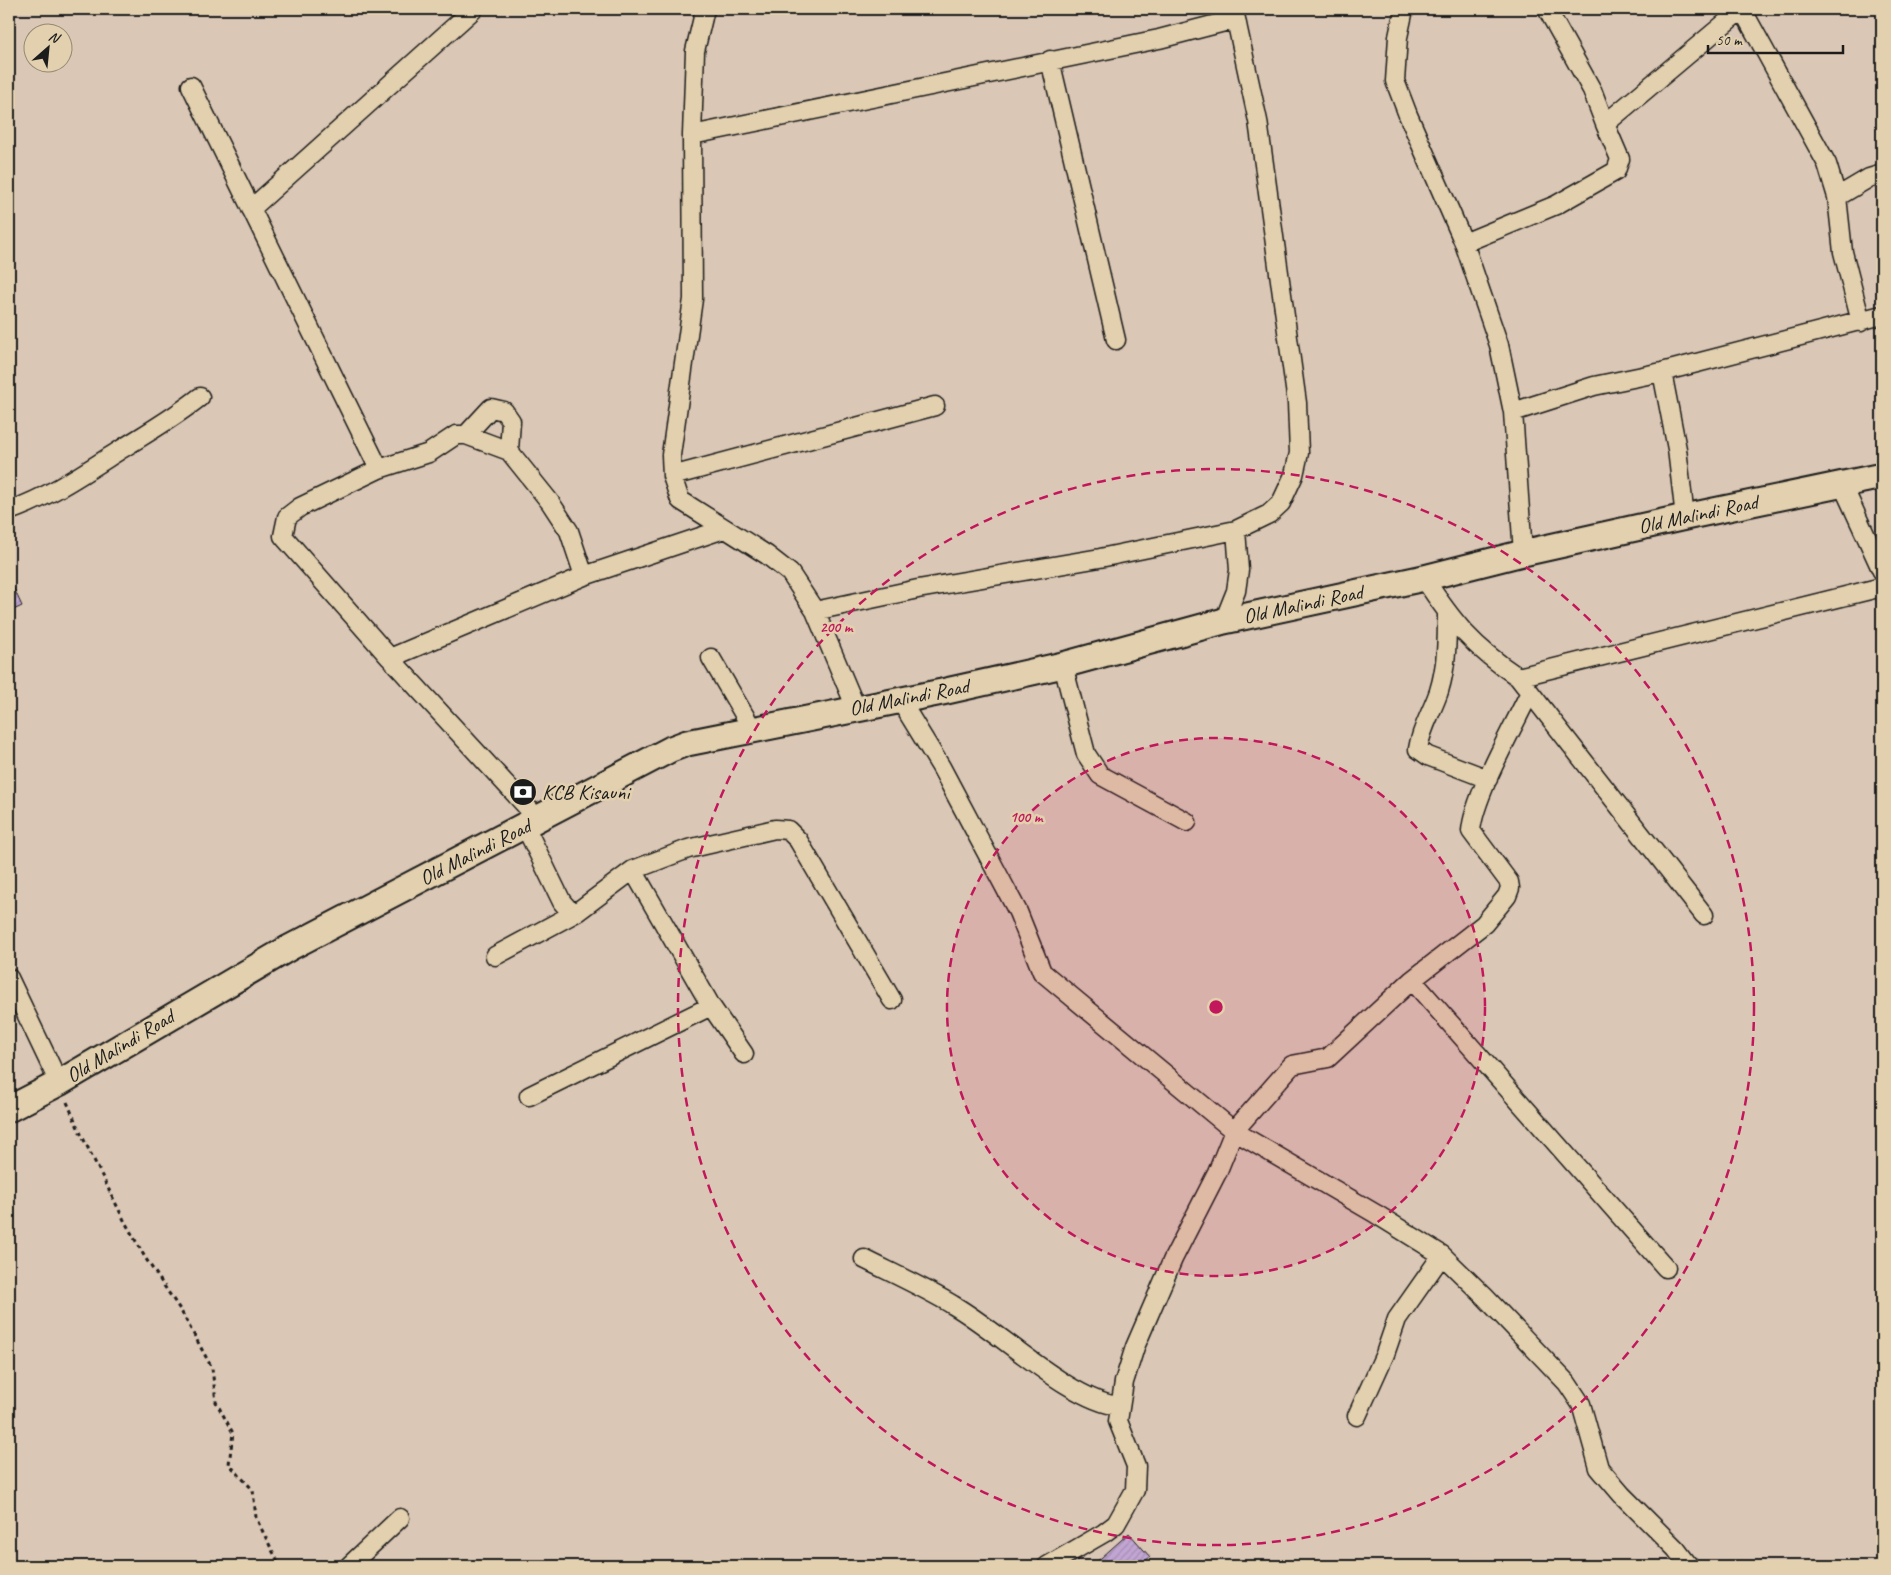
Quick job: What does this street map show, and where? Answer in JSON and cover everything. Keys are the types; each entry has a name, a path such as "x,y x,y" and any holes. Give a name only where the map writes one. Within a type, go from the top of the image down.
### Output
{"main road":[{"name":"Old Malindi Road","path":"9,1109 60,1083 288,948 671,748 1063,665 1224,621 1424,578 1523,553 1685,517 1882,476"}],"street":[{"path":"251,209 474,9"},
{"path":"705,9 695,51 692,135 692,298 671,456 672,476 680,500 767,555 790,573 815,611 856,708"},
{"path":"1404,9 1398,37 1395,81 1464,243 1499,345 1513,412 1523,553"},
{"path":"1464,243 1556,205 1616,171 1620,159 1592,90 1547,9"},
{"path":"1605,124 1742,9 1827,164 1837,197 1842,252 1861,322"},
{"path":"692,135 1158,38 1235,14 1258,121 1299,431 1299,453 1294,475 1281,503 1269,514 1236,530 1100,558 918,589 815,611"},
{"path":"1050,60 1116,340"},
{"path":"191,86 379,469"},
{"path":"1837,197 1869,178 1882,174"},
{"path":"1513,412 1594,386 1662,372 1694,362 1861,322 1882,315"},
{"path":"1662,372 1677,449 1685,517"},
{"path":"9,511 47,495 172,418 200,397"},
{"path":"672,476 935,406"},
{"path":"466,435 490,408 504,411 511,421 509,451"},
{"path":"577,912 569,910 562,902 532,822 283,536 287,516 300,506 379,469 430,453 456,435 466,435 509,451 550,502 569,531 584,576"},
{"path":"1842,484 1882,571"},
{"path":"390,658 584,576 724,529"},
{"path":"1224,621 1236,591 1238,570 1236,530"},
{"path":"1424,578 1447,614 1467,638 1488,656 1518,677 1529,694 1704,915"},
{"path":"1518,677 1882,587"},
{"path":"1447,614 1447,660 1439,691 1420,736 1418,748 1428,756 1488,779"},
{"path":"711,658 753,730"},
{"path":"1063,665 1086,754 1100,775 1187,822"},
{"path":"1047,1566 1116,1524 1135,1490 1136,1466 1118,1421 1124,1382 1135,1347 1173,1259 1217,1173 1234,1131 1292,1065 1328,1058 1412,980 1484,924 1507,896 1510,888 1508,882 1471,831 1472,822 1488,779 1529,694"},
{"path":"900,700 941,767 1018,912 1042,972 1234,1131 1442,1255 1491,1303 1567,1383 1581,1404 1599,1468 1622,1495 1676,1549 1689,1566"},
{"path":"495,956 577,912 633,870 688,849 775,829 788,830 798,840 892,1000"},
{"path":"633,870 711,1006 744,1054"},
{"path":"9,978 60,1083"},
{"path":"1412,980 1666,1268"},
{"path":"529,1096 711,1006"},
{"path":"1357,1416 1385,1354 1397,1320 1442,1255"},
{"path":"864,1260 953,1304 1083,1394 1108,1405 1119,1406"},
{"path":"349,1566 400,1518"}],"path":[{"path":"60,1083 79,1130 125,1222 181,1311 212,1368 216,1402 233,1433 229,1464 253,1490 256,1518 280,1566"}],"building":[{"path":"9,578 22,606 9,612"},
{"path":"1129,1533 1150,1557 1139,1566 1092,1566"}],"place":[{"name":"KCB Kisauni","path":"523,792"}]}
